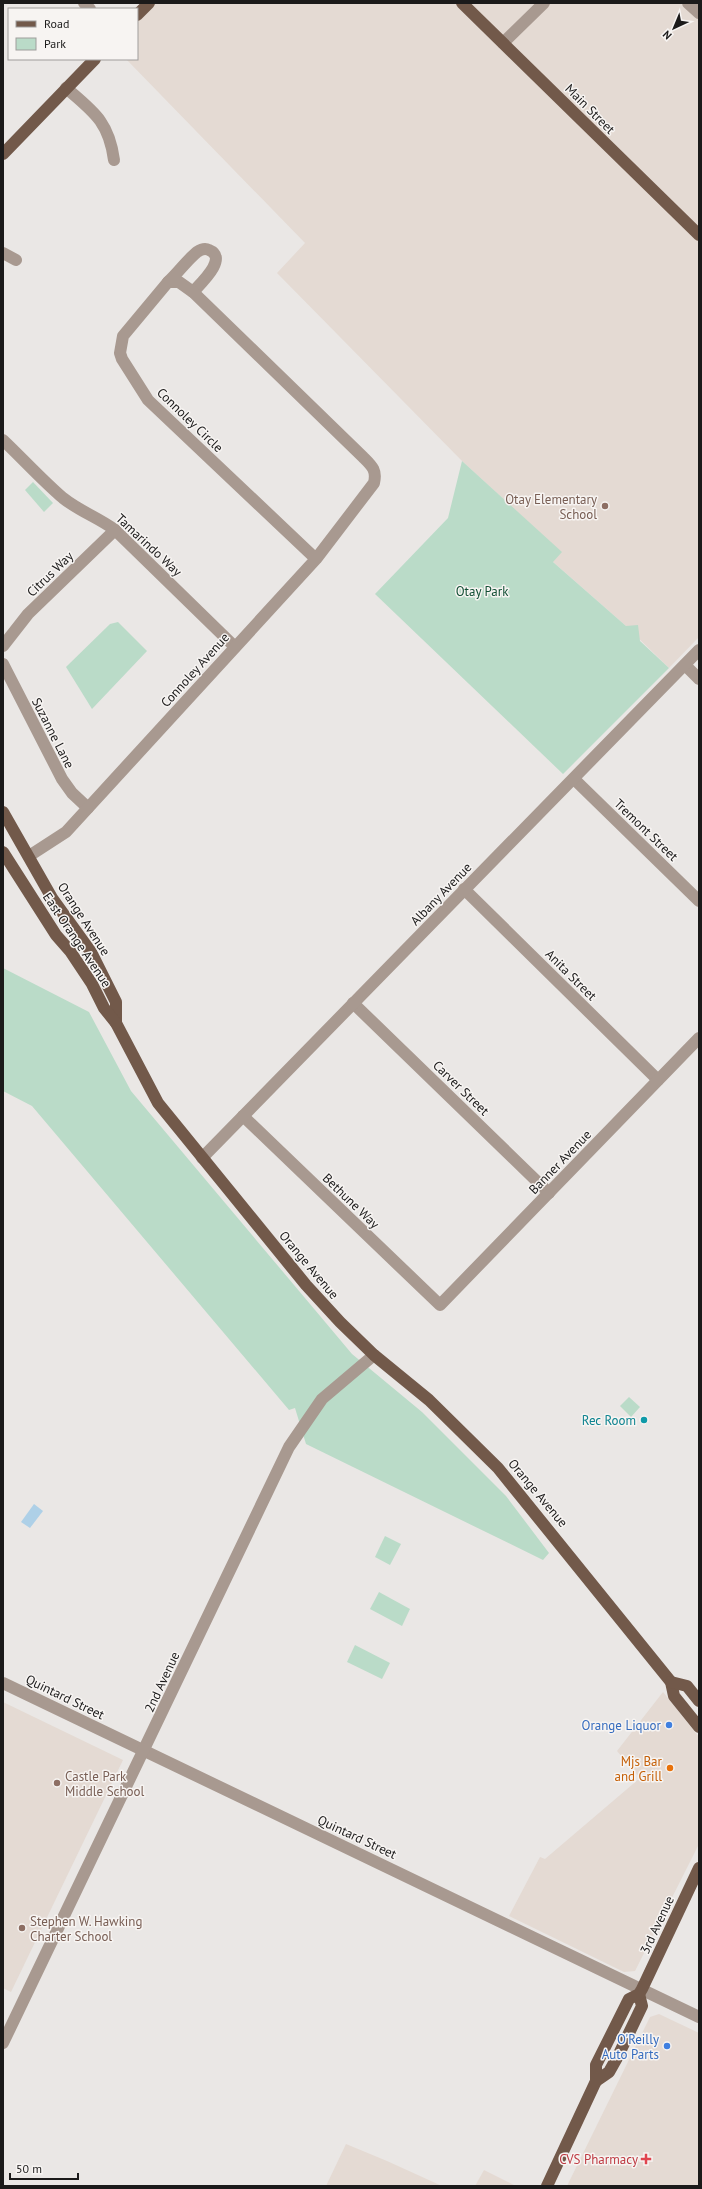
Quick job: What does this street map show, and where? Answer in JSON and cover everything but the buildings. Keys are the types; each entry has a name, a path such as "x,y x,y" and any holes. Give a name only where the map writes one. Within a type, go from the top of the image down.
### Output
{"main road":[{"path":"138,14 149,3"},
{"name":"Main Street","path":"462,3 699,236"},
{"path":"3,154 94,60"},
{"name":"Orange Avenue","path":"3,812 52,898 91,952 116,1002 116,1024 158,1103 306,1285 374,1355 429,1400 498,1468 671,1682 674,1696 699,1727"},
{"name":"East Orange Avenue","path":"3,852 56,935 70,951 92,984 104,1008 116,1024"},
{"path":"11,866 29,856"},
{"path":"671,1682 687,1686 699,1701"},
{"name":"3rd Avenue","path":"547,2186 596,2081 609,2072 642,2006 641,1991 699,1868"}],"street":[{"path":"503,43 544,3"},
{"path":"688,3 699,13"},
{"path":"66,88 102,123 111,139 114,160"},
{"name":"Connoley Circle","path":"193,292 216,264 216,257 210,250 204,249 197,252 168,282 123,336 120,352 122,359 148,400 316,559"},
{"path":"3,253 16,260"},
{"path":"168,282 179,282 193,292"},
{"name":"Connoley Avenue","path":"29,856 66,832 316,559 369,490 375,475 373,466 193,292"},
{"name":"Tamarindo Way","path":"3,440 63,498 80,510 102,520 115,530 235,647"},
{"name":"Citrus Way","path":"4,643 28,614 115,530"},
{"name":"Albany Avenue","path":"202,1158 353,1003 409,949 464,889 574,779 699,650"},
{"name":"Suzanne Lane","path":"3,664 62,779 72,793 88,808"},
{"path":"685,665 699,679"},
{"name":"Tremont Street","path":"574,779 699,901"},
{"name":"Anita Street","path":"464,889 658,1080"},
{"name":"Carver Street","path":"353,1003 549,1193"},
{"name":"Banner Avenue","path":"440,1305 699,1038"},
{"name":"Bethune Way","path":"243,1116 440,1305"},
{"name":"2nd Avenue","path":"3,2043 145,1751 289,1447 322,1399 374,1355"},
{"name":"Quintard Street","path":"3,1683 641,1991 699,2017"}],"shaded area":[{"path":"149,3 699,3 699,637 669,668 626,626 552,561 561,552 462,461 277,273 305,243 127,60 138,60 138,14"},
{"path":"663,1692 699,1737 699,1844 635,1971 624,1972 509,1916 540,1857 545,1859 640,1778 617,1751"},
{"name":"Castle Park Middle School","path":"3,1702 123,1760 11,1992 3,1988"},
{"path":"659,2014 699,2033 699,2186 567,2186 650,2017"},
{"path":"346,2144 387,2161 442,2186 326,2186"},
{"path":"484,2170 514,2185 517,2186 475,2186"}],"green space":[{"name":"Otay Park","path":"462,461 562,552 553,562 626,626 638,625 640,641 669,668 563,774 375,594 448,518"},
{"path":"33,482 53,503 44,512 25,490"},
{"path":"118,622 147,651 92,709 66,667 110,624"},
{"path":"3,968 89,1012 131,1091 352,1354 422,1412 506,1496 549,1553 543,1560 306,1444 295,1408 289,1410 32,1106 3,1091"},
{"path":"629,1397 640,1407 631,1417 620,1406"},
{"path":"385,1536 401,1544 390,1565 375,1557"},
{"path":"379,1592 410,1609 402,1626 370,1609"},
{"path":"355,1645 390,1663 382,1679 347,1662"}],"water":[{"path":"34,1504 43,1511 30,1528 21,1522"}],"place":[{"name":"Otay Elementary School","path":"605,506"},
{"name":"Rec Room","path":"644,1420"},
{"name":"Orange Liquor","path":"669,1725"},
{"name":"Mjs Bar and Grill","path":"670,1768"},
{"name":"Castle Park Middle School","path":"57,1783"},
{"name":"Stephen W. Hawking Charter School","path":"22,1928"},
{"name":"O'Reilly Auto Parts","path":"667,2046"},
{"name":"CVS Pharmacy","path":"646,2159"}]}
